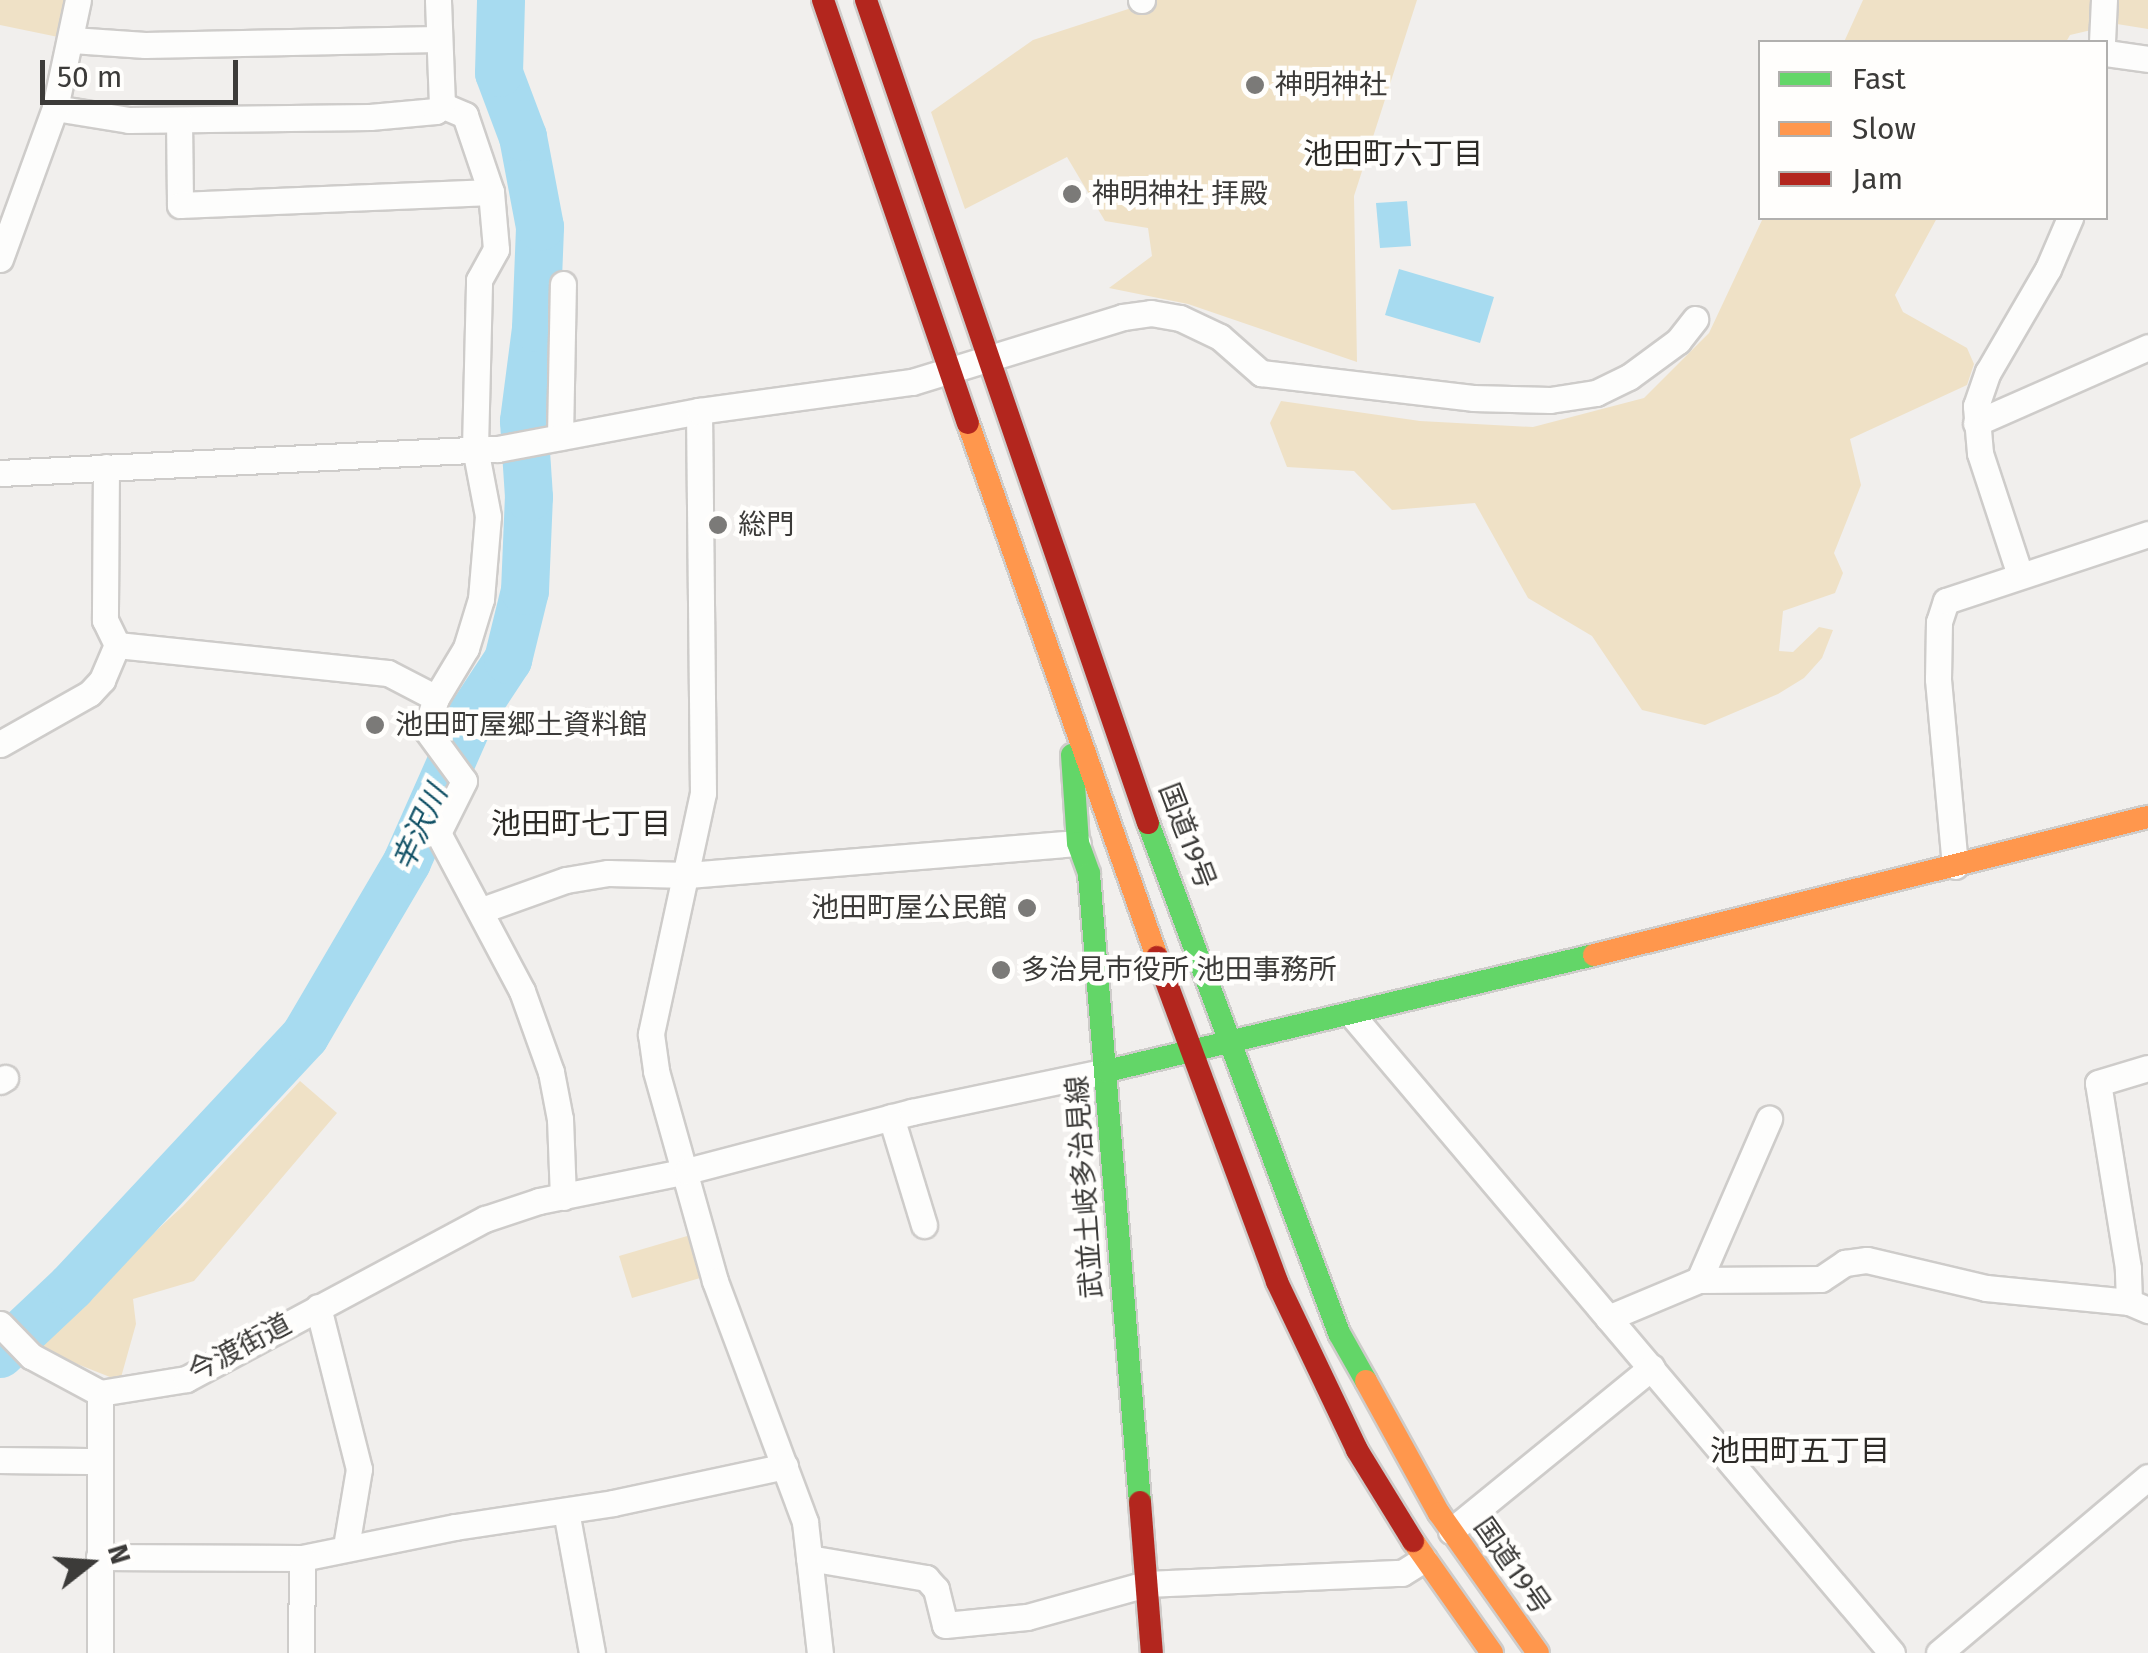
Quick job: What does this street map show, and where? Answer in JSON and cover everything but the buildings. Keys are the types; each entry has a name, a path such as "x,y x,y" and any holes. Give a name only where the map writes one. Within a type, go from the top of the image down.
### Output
{"main road":[{"path":"823,0 1069,719 1277,1282 1316,1371 1357,1450 1424,1558 1492,1653"},
{"name":"国道19号","path":"866,0 1106,708 1340,1333 1378,1408 1451,1532 1538,1653"},
{"name":"武並土岐多治見線","path":"1069,719 1078,843 1089,874 1152,1653"},
{"path":"1106,1070 1352,1015 2148,817"}],"street":[{"path":"0,259 55,108 78,0"},
{"path":"55,108 129,120 370,118 436,111 442,105 438,0"},
{"path":"2102,40 2104,0"},
{"path":"72,40 145,45 437,39"},
{"path":"2108,54 2148,59"},
{"path":"442,105 465,114 491,192 496,249 479,280 488,516 481,599 466,648 436,698 426,728 464,782 438,834 522,991 551,1072 560,1119 563,1197"},
{"path":"179,120 180,205 491,192"},
{"path":"2020,575 1980,452 1976,406 1988,372 2048,268 2069,220"},
{"path":"556,438 563,284"},
{"path":"0,472 487,448 699,411 912,382 1124,317 1151,313 1180,318 1220,337 1261,373 1296,381 1518,402 1596,393 1656,358 1694,319"},
{"path":"1976,423 2148,347"},
{"path":"699,411 704,792 651,1034 656,1071 716,1281 805,1522 820,1653"},
{"path":"0,744 90,693 102,680 117,645 106,620 106,467"},
{"path":"1955,866 1938,679 1939,622 1946,601 2148,534"},
{"path":"117,645 388,672 436,698"},
{"path":"482,910 566,880 608,874 688,874 1078,843"},
{"path":"1352,1015 1892,1653"},
{"path":"1608,1318 1699,1280 1821,1278 1845,1263 1866,1260 1986,1288 2139,1306 2128,1268 2098,1083 2148,1068"},
{"name":"今渡街道","path":"100,1393 186,1380 485,1219 891,1117 1106,1070"},
{"path":"891,1117 924,1224"},
{"path":"1699,1280 1769,1119"},
{"path":"318,1307 359,1469 346,1547"},
{"path":"0,1324 31,1356 100,1393 100,1653"},
{"path":"1451,1532 1652,1367"},
{"path":"0,1460 97,1460"},
{"path":"99,1557 302,1558 346,1547 566,1511 785,1466"},
{"path":"1939,1653 2148,1477"},
{"path":"566,1511 592,1653"},
{"path":"301,1653 302,1558"},
{"path":"809,1558 926,1578 936,1589 946,1625 1027,1616 1146,1584 1402,1573 1424,1558"}],"shaded area":[{"path":"0,0 71,0 63,38 0,25"},
{"path":"1156,0 1417,0 1354,196 1357,362 1188,304 1109,288 1152,256 1148,228 1105,221 1067,157 965,209 931,112 1033,40"},
{"path":"1863,0 2148,0 2148,29 2117,24 2070,35 2067,40 1845,40"},
{"path":"1762,220 1936,220 1895,295 1903,312 1967,348 1974,364 1967,385 1850,439 1861,485 1834,553 1843,573 1835,593 1783,611 1779,651 1793,652 1819,627 1833,630 1822,658 1804,678 1778,694 1705,725 1642,710 1592,636 1528,598 1475,503 1392,510 1354,471 1287,467 1270,423 1281,401 1420,421 1533,427 1644,398 1709,333"},
{"path":"300,1081 337,1113 194,1281 133,1299 136,1324 120,1381 57,1356 36,1342 183,1206"},
{"path":"694,1234 707,1276 632,1298 619,1256"}],"water":[{"path":"1407,201 1411,246 1380,248 1376,203"},
{"path":"1399,269 1494,297 1480,343 1385,315"}],"waterway":[{"name":"辛沢川","path":"0,1354 71,1287 305,1036 407,862 473,713 508,660 525,591 529,497 524,421 536,328 540,227 523,137 499,73 501,0"}],"traffic: fast":[{"path":"1072,755 1078,843 1089,874 1140,1502"},
{"path":"1148,823 1339,1333 1366,1381"},
{"path":"1107,1071 1594,955"}],"traffic: slow":[{"path":"968,423 1157,957"},
{"path":"1594,955 2148,817"},
{"path":"1366,1381 1439,1513 1538,1653"},
{"path":"1413,1541 1492,1653"}],"traffic: jam":[{"path":"823,0 968,423"},
{"path":"866,0 1148,823"},
{"path":"1157,957 1277,1282 1357,1450 1413,1541"},
{"path":"1140,1502 1152,1653"}],"place":[{"name":"神明神社","path":"1255,85"},
{"name":"神明神社 拝殿","path":"1072,194"},
{"name":"総門","path":"718,525"},
{"name":"池田町屋郷土資料館","path":"375,725"},
{"name":"池田町屋公民館","path":"1027,908"},
{"name":"多治見市役所 池田事務所","path":"1001,970"}],"district":[{"name":"池田町六丁目","path":"1393,154"},
{"name":"池田町七丁目","path":"581,824"},
{"name":"池田町五丁目","path":"1800,1451"}]}
